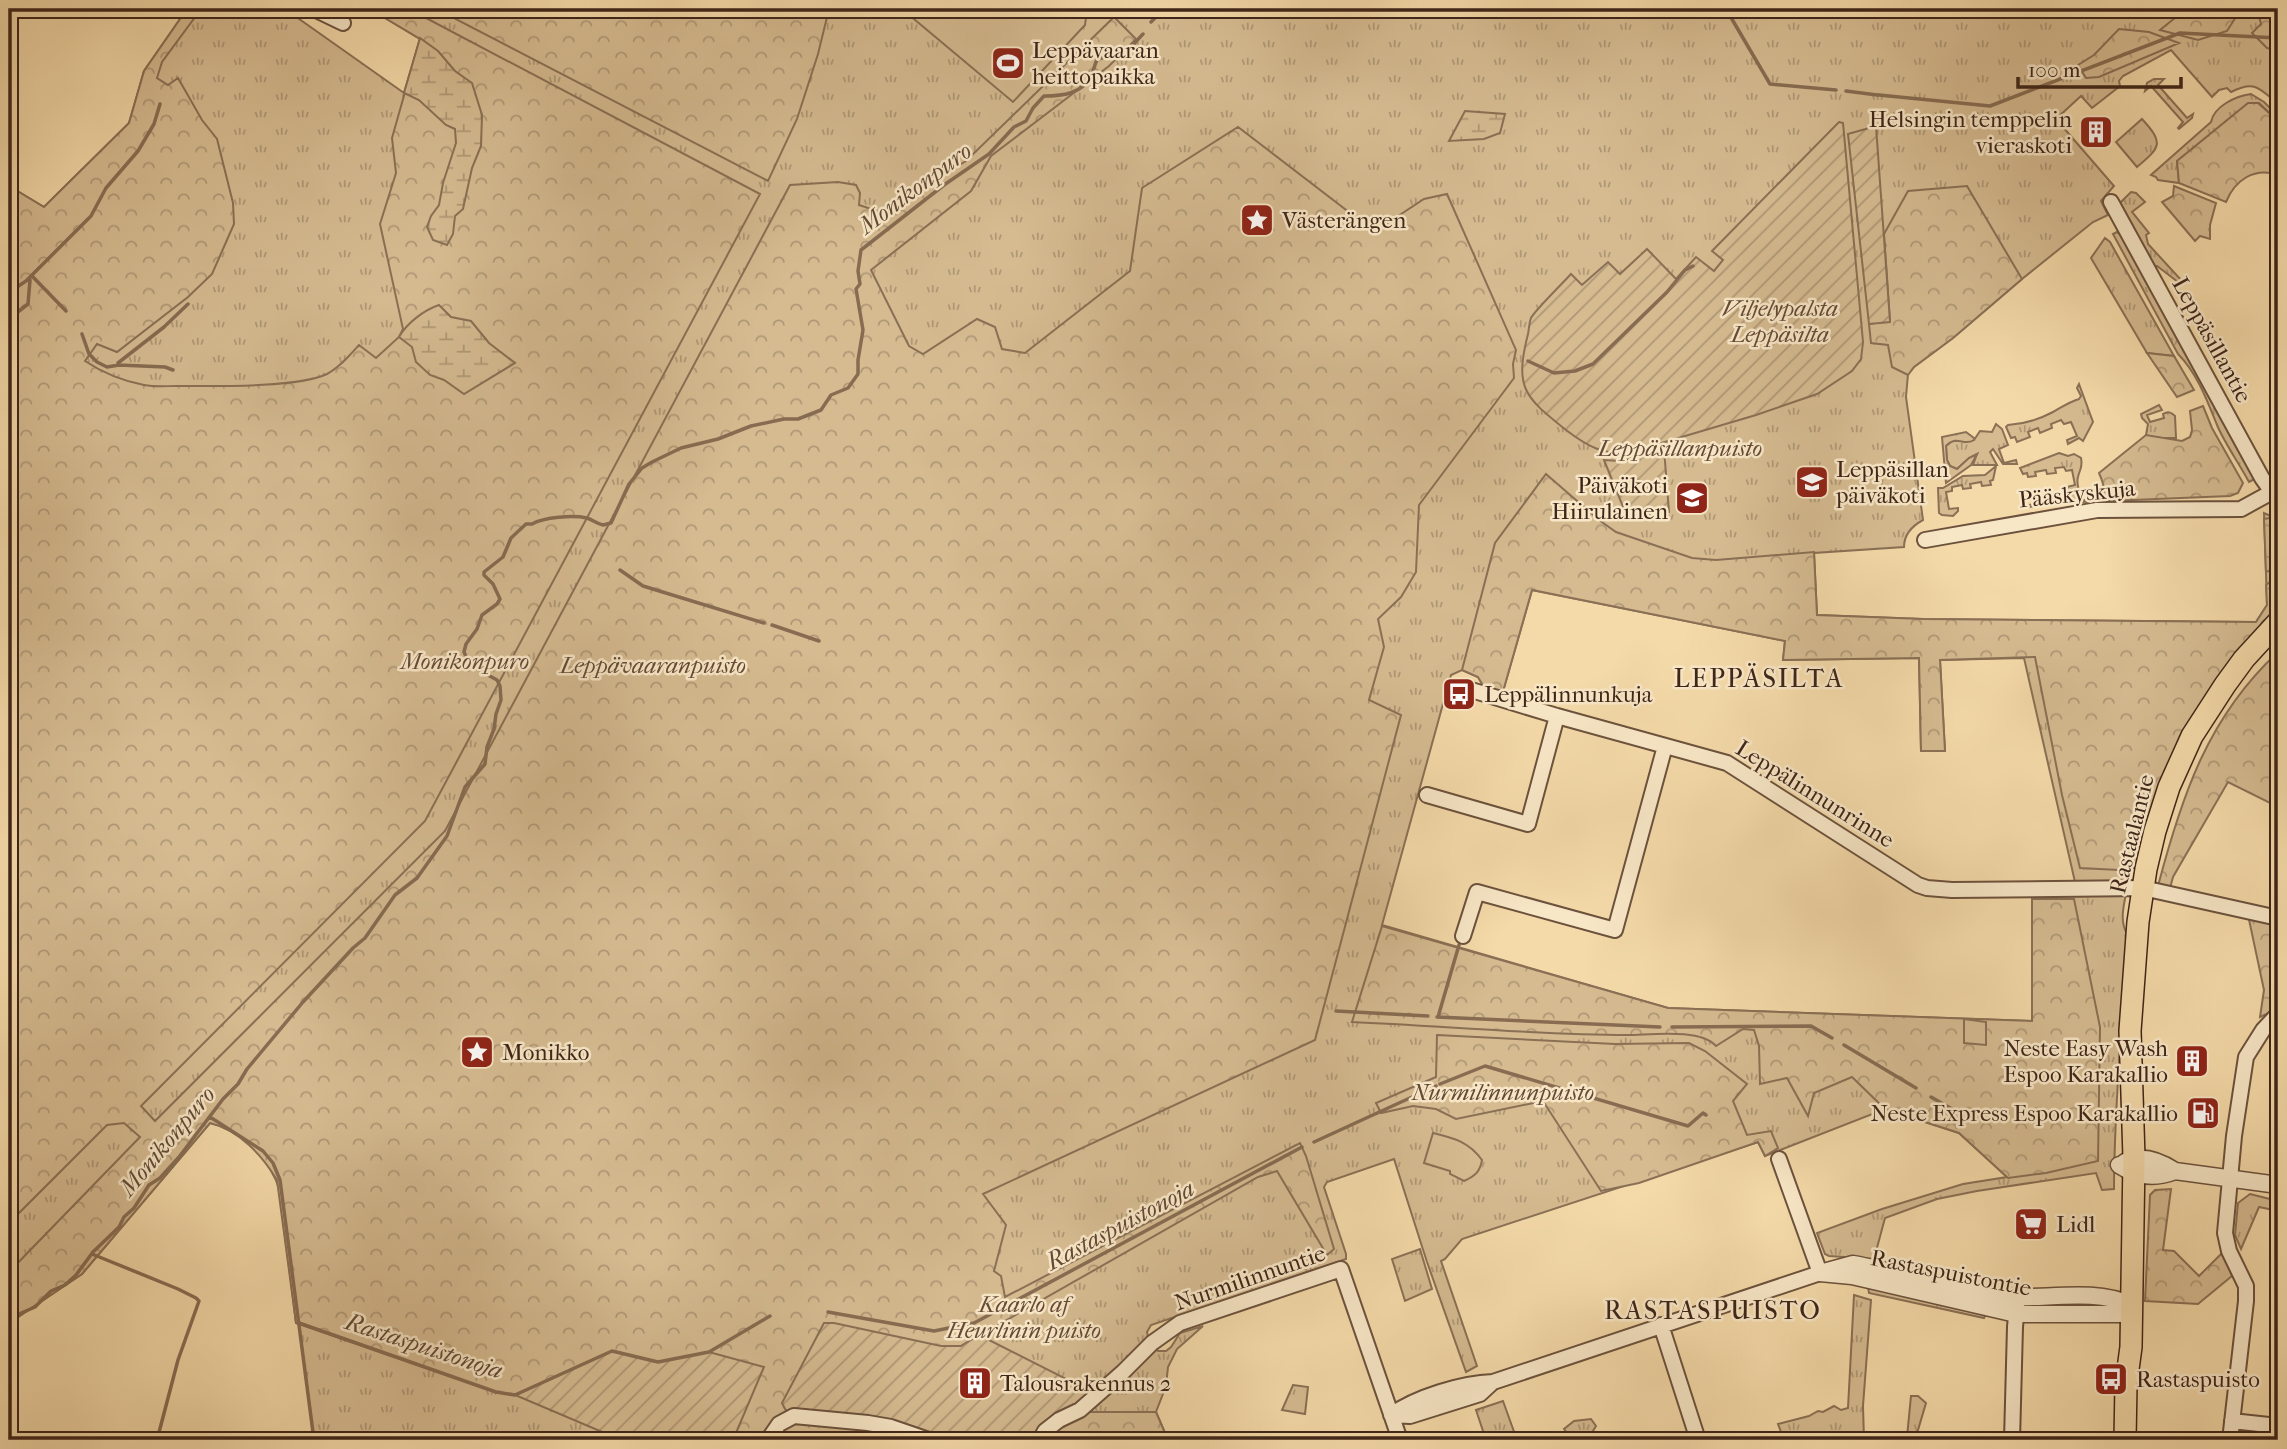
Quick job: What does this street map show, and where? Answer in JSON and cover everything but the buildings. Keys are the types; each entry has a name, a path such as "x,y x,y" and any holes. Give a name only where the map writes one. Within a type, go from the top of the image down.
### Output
{"main road":[{"name":"Rastaalantie","path":"2125,1440 2126,1384 2120,1346 2129,1166 2120,1097 2130,1050 2138,922 2143,888 2155,831 2169,788 2192,736 2231,676 2278,622"}],"street":[{"path":"9,25 10,9"},
{"path":"314,9 343,23"},
{"name":"Leppäsillantie","path":"2111,202 2262,478 2275,494"},
{"name":"Pääskyskuja","path":"1925,540 2097,510 2241,509 2275,494"},
{"name":"Leppälinnunrinne","path":"1468,689 1733,765 1918,885 1927,888 2143,888 2278,918"},
{"path":"1427,795 1528,824 1557,716"},
{"path":"1462,936 1477,892 1615,930 1665,746"},
{"path":"2230,1440 2246,1286 2229,1251 2225,1233 2230,1178 2245,1057 2263,1030 2278,1014"},
{"path":"1779,1159 1820,1273"},
{"path":"2129,1166 2162,1176 2175,1171 2278,1185"},
{"name":"Rastaspuistontie","path":"1391,1415 1410,1416 1480,1394 1493,1382 1853,1264 1990,1295 2017,1306 2096,1296 2124,1306"},
{"name":"Nurmilinnuntie","path":"1040,1440 1045,1431 1059,1420 1080,1410 1163,1334 1180,1323 1341,1269 1401,1440"},
{"path":"2012,1440 2017,1306"},
{"path":"1661,1325 1698,1440"},
{"path":"768,1440 779,1424 794,1416 891,1427 929,1440"},
{"path":"2232,1421 2278,1426"}],"green space":[{"name":"Leppävaaranpuisto","path":"187,9 285,9 404,93 420,39 385,18 391,9 2278,9 2278,104 2261,90 2251,86 2231,92 2227,88 2219,90 2212,97 2171,50 2123,76 2119,81 2120,86 2092,108 2081,96 2056,119 2114,186 2101,201 2108,215 2093,222 1908,374 1906,397 1923,520 1909,531 1904,547 1814,553 1817,615 1923,619 2256,622 2267,605 2264,513 2278,519 2278,605 2245,646 2137,866 2129,871 2125,882 2075,882 2024,658 1940,660 1945,751 1921,751 1919,658 1783,660 1785,641 1532,590 1502,695 1485,689 1478,677 1462,670 1451,675 1382,925 1668,1008 2032,1021 2032,896 2082,896 2084,892 2126,894 2123,920 2127,934 2114,1189 2102,1190 2096,1173 1937,1199 1885,1218 1874,1259 1829,1256 1825,1254 1817,1233 1963,1184 2007,1177 1959,1133 1885,1109 1765,1156 1758,1142 1462,1239 1441,1261 1477,1366 1466,1372 1394,1159 1327,1182 1324,1187 1346,1259 1151,1325 1147,1332 1149,1342 1158,1351 1166,1351 1171,1347 1180,1333 1203,1326 1177,1349 1168,1367 1166,1386 1156,1412 1168,1440 314,1440 280,1192 270,1169 254,1148 233,1132 210,1123 82,1274 9,1323 9,658 17,565 9,563 9,186 44,207 129,123 144,71"},
{"name":"Leppävaaranpuisto","path":"187,9 201,9 162,62 157,78 168,85 178,78 202,120 217,139 233,203 234,224 212,274 188,297 117,352 97,344 85,361 121,379 156,386 296,382 327,374 359,345 376,358 399,337 403,329 380,224 396,173 392,138 420,39 385,18 391,9 430,9 426,18 760,194 425,821 141,1106 155,1121 445,831 790,185 838,182 856,185 860,193 859,205 880,212 966,161 1114,17 1136,39 1109,66 991,156 971,191 871,270 909,346 923,354 977,319 995,327 1002,349 1025,353 1130,271 1142,188 1238,127 1358,219 1386,224 1424,199 1447,194 1516,350 1514,378 1419,505 1416,572 1401,597 1378,619 1384,647 1369,700 1401,715 1315,1040 983,1194 1006,1225 994,1271 1001,1276 1005,1297 1300,1143 1334,1249 1327,1255 1277,1171 1258,1177 961,1346 941,1346 890,1423 941,1440 731,1440 709,1352 658,1362 612,1351 515,1395 496,1392 296,1323 277,1180 249,1145 231,1131 210,1123 82,1274 9,1323 9,1272 140,1137 124,1123 107,1125 9,1223 9,658 17,565 9,563 9,186 44,207 129,123 144,71"},
{"path":"442,9 829,9 797,119 768,181 446,14"},
{"name":"Leppävaaran heittopaikka","path":"902,9 1087,9 1085,25 1013,102"},
{"path":"2186,9 2241,9 2227,31 2198,40 2160,30"},
{"path":"2257,9 2278,9 2278,50 2267,48 2252,33 2261,24"},
{"path":"2119,29 2149,32 2179,43 2099,77 2086,78 2078,65 2094,55"},
{"path":"420,38 472,83 482,115 481,146 472,168 463,209 455,216 453,234 447,245 433,240 427,227 439,205 456,143 455,129 446,125 419,100 404,93"},
{"path":"2154,79 2164,79 2158,85 2187,118 2193,114 2179,129 2183,122 2151,86 2145,91 2147,83"},
{"path":"2251,94 2278,116 2278,121 2259,103 2177,161 2179,183 2158,180 2151,175 2211,122 2216,111 2239,97"},
{"path":"2248,103 2258,103 2278,121 2278,175 2261,173 2246,177 2235,187 2226,202 2179,183 2177,161"},
{"path":"1465,111 1505,114 1500,133 1484,139 1449,141"},
{"path":"2142,119 2154,134 2157,144 2137,167 2116,142"},
{"name":"Viljelypalsta Leppäsilta","path":"1839,122 1843,123 1863,342 1861,359 1852,371 1817,394 1756,415 1621,453 1604,451 1581,441 1532,400 1526,390 1522,368 1531,318 1571,274 1582,285 1608,262 1620,274 1647,249 1676,279 1696,257 1714,271 1723,260 1712,251"},
{"name":"Viljelypalsta Leppäsilta","path":"1876,126 1890,322 1869,324 1848,134"},
{"path":"1967,186 2022,279 1953,338 1914,367 1908,375 1892,367 1888,345 1871,343 1869,324 1890,321 1884,234 1908,191"},
{"path":"2174,186 2216,203 2210,225 2210,239 2200,236 2195,241 2162,202 2173,196"},
{"path":"2131,192 2145,202 2132,212 2149,233 2146,235 2148,244 2182,281 2178,282 2157,266 2153,266 2119,204"},
{"path":"2117,232 2123,237 2255,479 2249,482 2224,439 2196,378 2178,354 2113,234"},
{"path":"2105,238 2110,242 2174,356 2147,353 2091,258"},
{"path":"439,305 451,317 471,321 489,343 515,363 464,394 444,380 430,375 416,362 412,347 399,337 416,318"},
{"path":"2147,353 2174,356 2194,390 2177,397"},
{"path":"2079,384 2093,422 2083,441 2079,438 2068,444 2067,440 2077,436 2071,422 2064,424 2061,420 2040,433 2038,428 2028,432 2030,437 2017,442 2015,437 2011,438 2006,427 2008,425 2037,419 2079,399"},
{"path":"2159,405 2162,410 2147,415 2150,422 2164,418 2165,413 2172,414 2175,416 2176,438 2154,438 2146,435 2148,424 2141,414"},
{"path":"2203,406 2212,428 2243,483 2238,493 2230,496 2084,502 2103,494 2104,486 2099,473 2146,435 2182,441 2190,437 2190,411"},
{"path":"1996,424 2002,429 2008,445 1999,449 2004,463 2016,460 2017,464 2003,464 1993,449 1990,452 1997,465 1973,465 1977,454 1957,469 1950,466 1946,446 1952,441 1974,440 1980,431 1992,432"},
{"path":"1966,432 1974,440 1954,441 1946,446 1950,466 1957,469 1977,454 1971,465 1946,483 1942,437"},
{"path":"1664,449 1669,512 1628,519 1604,460 1620,461"},
{"path":"2059,453 2068,456 2074,454 2081,458 2078,483 2084,502 2023,508 2068,498 2067,487 2075,485 2072,470 2055,468 2056,473 2047,474 2046,470 2035,472 2036,476 2028,477 2020,468"},
{"path":"1996,466 1991,485 1982,486 1981,482 1970,484 1971,488 1963,489 1962,485 1952,487 1952,491 1946,492 1949,509 1958,508 1958,511 1953,516 1939,513 1938,488 1943,488 1963,476 1985,475"},
{"path":"1546,474 1616,532 1692,558 1716,560 1814,552 1817,615 1923,619 2256,622 2267,605 2266,585 2278,580 2278,605 2245,646 2137,865 2119,870 2080,868 2062,795 2035,657 1940,660 1945,751 1921,751 1919,658 1783,660 1785,641 1532,590 1502,695 1485,689 1478,677 1462,670 1495,543"},
{"path":"2264,519 2278,519 2278,564 2273,564 2266,572"},
{"path":"2278,652 2278,807 2228,782 2173,877 2170,888 2158,886 2177,820 2201,759 2233,703"},
{"path":"2032,899 2074,899 2100,1027 2098,1161 2046,1173 2008,1178 1959,1133 1885,1109 1852,1077 1814,1093 1808,1116 1787,1078 1760,1084 1759,1046 1754,1030 1743,1029 1716,1046 1699,1037 1674,1034 1559,1034 1352,1022 1382,926 1668,1008 2032,1021"},
{"path":"2248,915 2278,923 2278,1009 2260,1017 2264,990"},
{"path":"1964,1019 1986,1022 1986,1045 1964,1043"},
{"name":"Nurmilinnunpuisto","path":"1437,1035 1615,1044 1689,1043 1705,1051 1747,1084 1733,1101 1747,1135 1771,1131 1778,1148 1765,1156 1758,1142 1639,1183 1601,1191 1543,1101 1456,1119 1436,1109 1413,1106 1381,1113 1376,1103 1436,1077"},
{"path":"1433,1133 1454,1139 1472,1149 1482,1160 1476,1173 1464,1181 1450,1174 1450,1171 1424,1163"},
{"path":"2171,1189 2163,1250 2174,1251 2199,1276 2223,1252 2232,1276 2198,1304 2145,1301 2150,1195 2155,1190"},
{"path":"2250,1194 2278,1201 2278,1211 2259,1207 2241,1249 2235,1235 2238,1203"},
{"path":"1420,1249 1432,1289 1405,1301 1392,1259"},
{"path":"1868,1287 1987,1312 1984,1318 1869,1293"},
{"path":"1854,1295 1871,1300 1863,1406 1864,1440 1784,1440 1778,1424 1818,1411 1823,1412 1834,1406 1841,1410 1848,1408"},
{"path":"824,1323 941,1346 961,1346 979,1335 1094,1393 1039,1428 1030,1440 941,1440 890,1423 791,1414 782,1403"},
{"path":"612,1351 658,1362 709,1352 764,1367 733,1440 621,1440 515,1395"},
{"path":"1293,1385 1308,1387 1305,1414 1282,1410"},
{"path":"1911,1396 1918,1396 1926,1403 1918,1430 1912,1437 1907,1437"},
{"path":"1503,1401 1517,1440 1486,1440 1476,1410"},
{"path":"1080,1407 1089,1412 1156,1412 1168,1440 1030,1440 1039,1428"},
{"path":"1591,1419 1596,1426 1588,1439 1572,1440 1564,1429 1574,1421"}],"waterway":[{"name":"Monikonpuro","path":"1151,22 1164,9"},
{"path":"1726,9 1770,84 1836,90"},
{"path":"1879,95 1990,106 2180,33 2278,38"},
{"name":"Monikonpuro","path":"9,1323 19,1314 35,1307 51,1291 65,1285 76,1275 93,1252 119,1227 149,1185 160,1178 179,1157 303,1002 365,938 395,895 417,878 447,836 465,787 485,764 487,747 501,700 497,680 470,665 464,652 482,615 500,599 484,572 503,557 511,538 526,524 551,518 581,517 603,525 611,523 629,484 642,468 652,462 681,448 718,439 751,426 798,419 821,410 831,395 848,388 858,374 863,330 856,289 860,284 858,271 861,250 944,185 989,154 1014,127 1026,121 1044,96 1064,94 1082,87 1092,74 1097,60 1124,53 1143,34"},
{"path":"1846,91 1877,95"},
{"path":"9,288 17,287 26,281 91,216 106,188 138,151 154,124 160,104"},
{"path":"1528,361 1554,373 1575,371 1593,364 1667,292 1685,270 1693,266"},
{"path":"32,276 66,311"},
{"path":"9,316 28,304 30,280"},
{"path":"118,363 164,327 188,304"},
{"path":"82,334 89,354 107,367 165,367 173,370"},
{"path":"620,570 643,586 764,623"},
{"path":"772,625 819,641"},
{"path":"1438,1017 1459,945"},
{"path":"1336,1011 1428,1016"},
{"path":"1437,1017 1660,1027"},
{"path":"1672,1027 1811,1026 1832,1038"},
{"path":"1844,1045 1916,1088"},
{"name":"Rastaspuistonoja","path":"1440,1084 1485,1066 1688,1126 1703,1113 1706,1115"},
{"name":"Rastaspuistonoja","path":"1314,1142 1436,1086"},
{"path":"1931,1097 1952,1109"},
{"path":"210,1117 263,1151 273,1163 280,1180 314,1440"},
{"name":"Rastaspuistonoja","path":"828,1312 934,1331 974,1323 1302,1147"},
{"path":"92,1254 178,1289 199,1301 178,1360 157,1440"},
{"name":"Rastaspuistonoja","path":"299,1323 496,1392 515,1395 612,1351 658,1362 709,1352 770,1316"}],"place":[{"name":"Leppävaaran heittopaikka","path":"1008,63"},
{"name":"Helsingin temppelin vieraskoti","path":"2096,132"},
{"name":"Västerängen","path":"1257,220"},
{"name":"Leppäsillan päiväkoti","path":"1812,482"},
{"name":"Päiväkoti Hiirulainen","path":"1692,498"},
{"name":"Leppälinnunkuja","path":"1459,694"},
{"name":"Monikko","path":"477,1052"},
{"name":"Neste Easy Wash Espoo Karakallio","path":"2192,1061"},
{"name":"Neste Express Espoo Karakallio","path":"2203,1113"},
{"name":"Lidl","path":"2031,1224"},
{"name":"Rastaspuisto","path":"2111,1379"},
{"name":"Talousrakennus 2","path":"975,1383"}],"district":[{"name":"LEPPÄSILTA","path":"1759,678"},
{"name":"RASTASPUISTO","path":"1713,1310"}],"park label":[{"name":"Leppäsillanpuisto","path":"1680,448"},
{"name":"Kaarlo af Heurlinin puisto","path":"1024,1317"}]}
